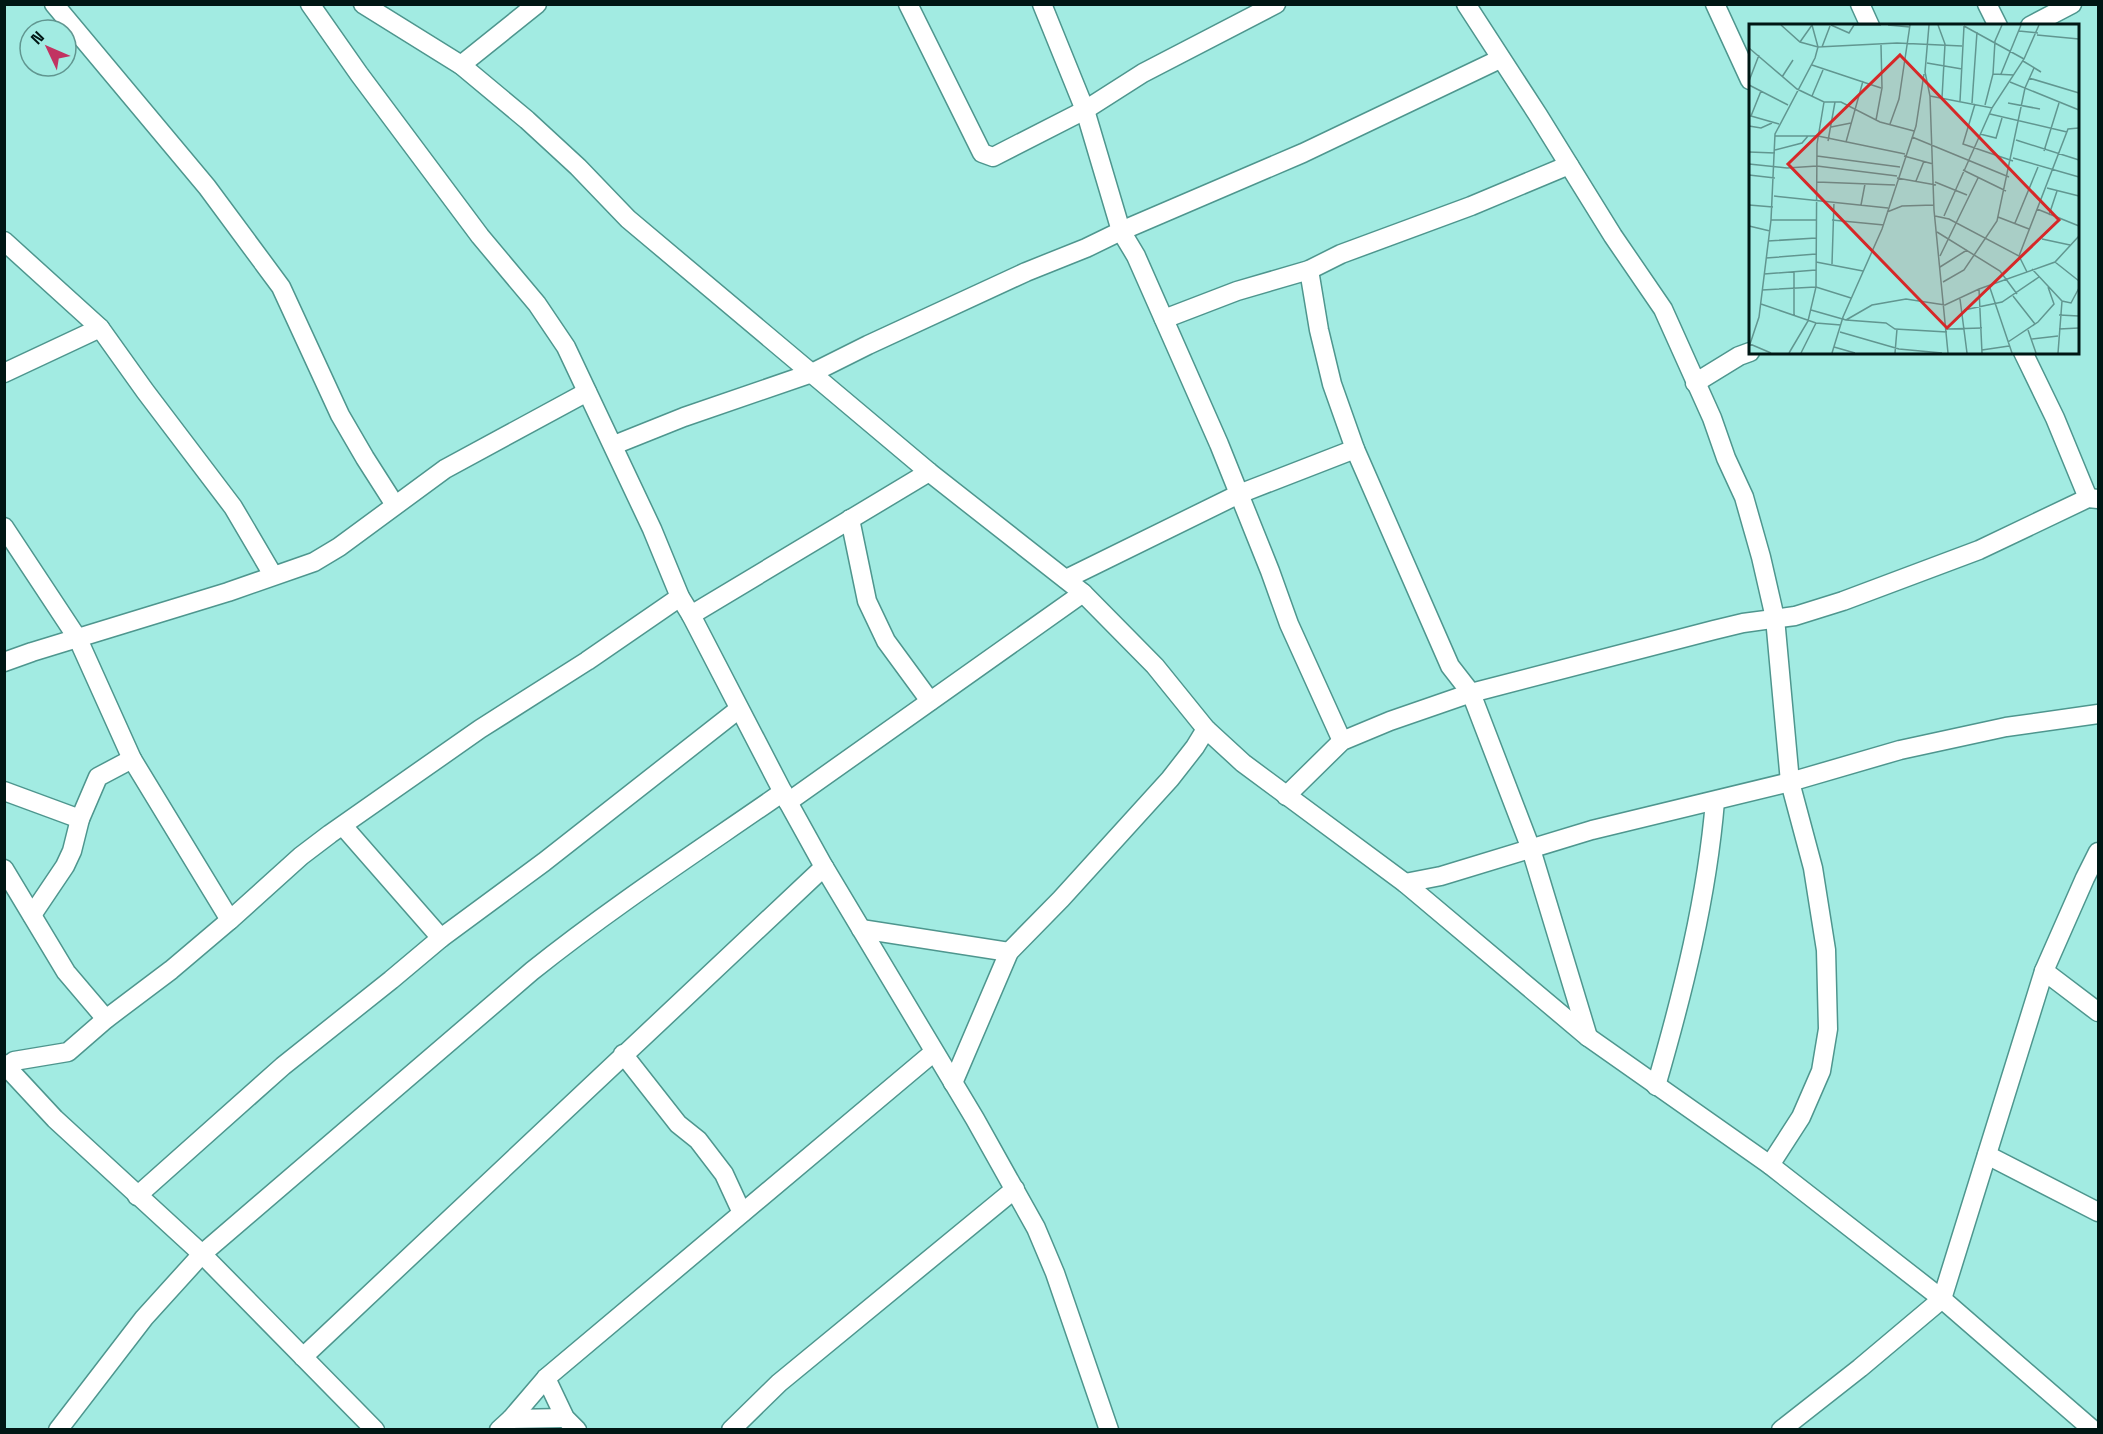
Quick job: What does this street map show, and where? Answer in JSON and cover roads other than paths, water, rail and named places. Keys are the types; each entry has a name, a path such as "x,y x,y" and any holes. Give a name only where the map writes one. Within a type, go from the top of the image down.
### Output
{"street":[{"path":"54,4 207,187 281,287 340,415 395,505"},
{"path":"310,4 358,74 480,236 537,304 566,347 614,445 680,597 785,797 1036,1228 1055,1273 1108,1430"},
{"path":"363,4 460,65 536,128 578,167 628,219 929,472 1083,592 1155,666 1206,729 1243,763 1406,883 1588,1037 1770,1165 1942,1299 2093,1430"},
{"path":"460,65 537,4"},
{"path":"908,4 982,153 988,157 993,157 1085,110 1143,74 1276,4"},
{"path":"1042,4 1085,110 1121,231 1136,256 1164,319 1239,494 1289,624 1342,741"},
{"path":"1466,4 1613,236 1663,309 1712,418 1744,497 1761,557 1775,618 1790,782 1813,868 1826,950 1828,1029 1821,1071 1801,1117 1770,1165"},
{"path":"1715,4 1749,78"},
{"path":"1860,4 1869,24"},
{"path":"1987,4 1997,24"},
{"path":"2034,24 2072,4"},
{"path":"614,445 684,417 812,373 1026,272 1303,153 1500,59"},
{"path":"1164,319 1237,291 1309,270 1341,254 1471,206 1569,165"},
{"path":"4,241 100,328 233,507 273,575"},
{"path":"1309,270 1319,330 1332,384 1355,449 1450,666 1471,693 1531,849 1588,1037"},
{"path":"4,373 100,328"},
{"path":"1695,383 1749,352"},
{"path":"1286,796 1342,741 1399,718 1471,693 1704,633 1795,616 1889,585 1979,550 2093,498 2025,354"},
{"path":"4,662 228,592 314,562 339,547 445,469 587,392"},
{"path":"1066,579 1239,494 1355,449"},
{"path":"691,615 929,472"},
{"path":"850,519 867,601 886,641 930,701"},
{"path":"4,527 78,639 132,759 230,920"},
{"path":"58,1430 144,1318 202,1254 548,958 643,888 930,701 1083,592"},
{"path":"375,1430 202,1254 55,1119 5,1066 14,1060 68,1052 106,1019 171,970 301,856 480,729 587,661 680,597"},
{"path":"137,1196 283,1066 441,938 544,862 739,709"},
{"path":"1406,883 1441,876 1592,830 1790,782 1900,750 2006,726 2098,714"},
{"path":"953,1083 1008,952 1061,899 1170,779 1206,729"},
{"path":"32,915 65,866 72,851 80,819 98,777 132,759"},
{"path":"4,791 80,819"},
{"path":"1656,1086 1683,987 1704,890 1715,801"},
{"path":"343,826 441,938"},
{"path":"1780,1430 1860,1368 1942,1299 2044,970 2092,881 2098,852"},
{"path":"303,1357 824,867"},
{"path":"4,869 66,972 106,1019"},
{"path":"861,929 1008,952"},
{"path":"2044,970 2098,1012"},
{"path":"505,1424 546,1378 934,1052"},
{"path":"623,1054 678,1124 698,1140 724,1174 742,1213"},
{"path":"1987,1155 2096,1203"},
{"path":"731,1430 788,1376 1015,1189"},
{"path":"505,1424 571,1424 546,1378"}]}
